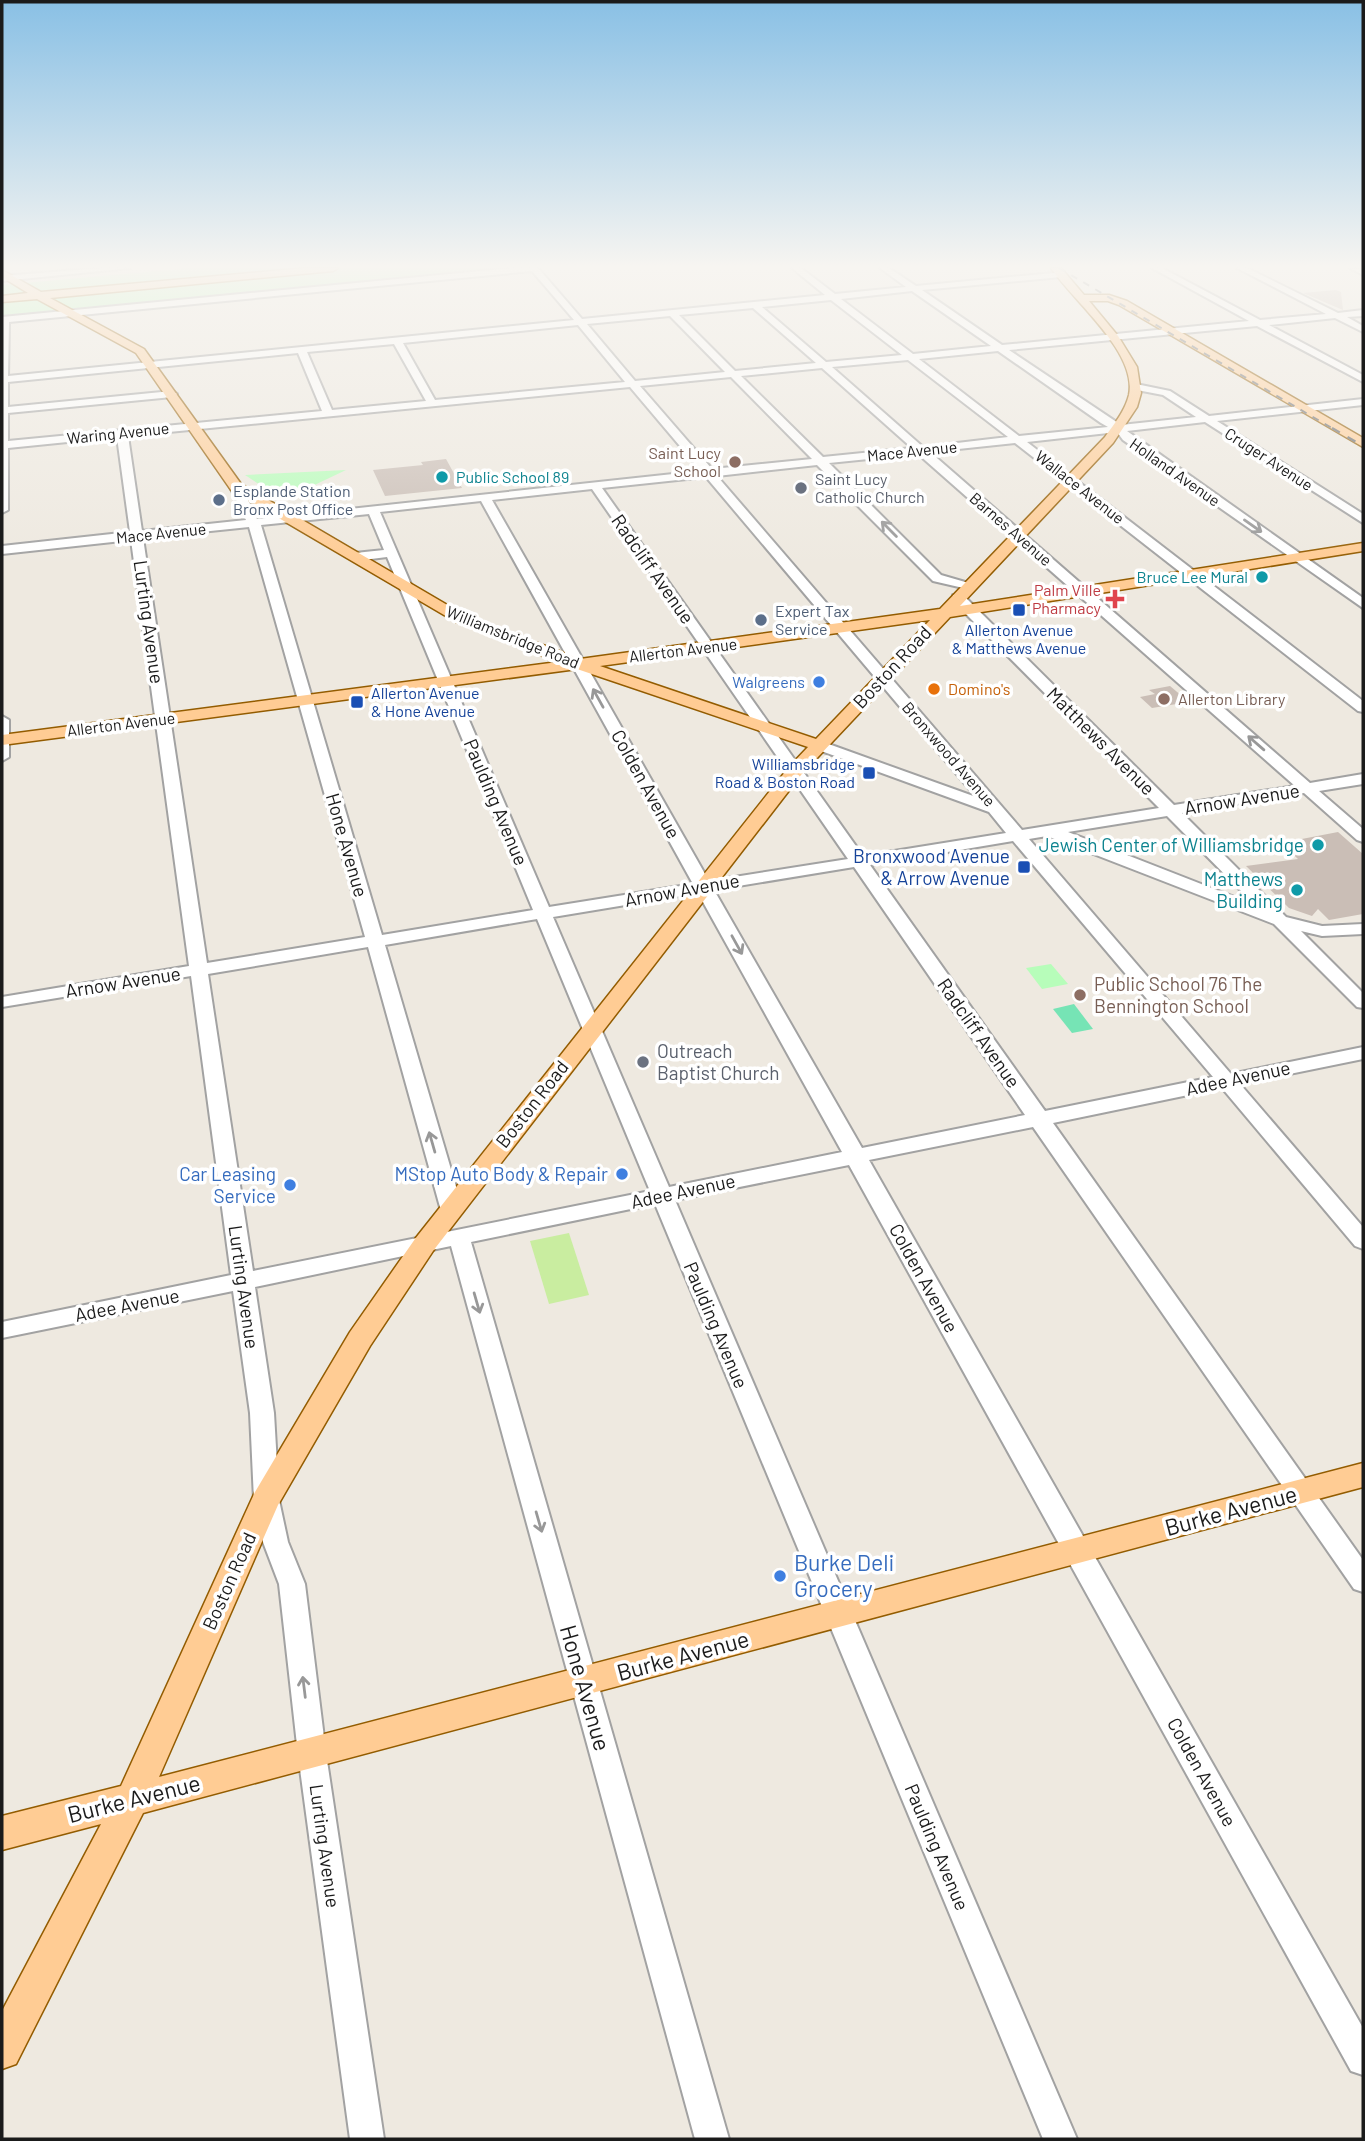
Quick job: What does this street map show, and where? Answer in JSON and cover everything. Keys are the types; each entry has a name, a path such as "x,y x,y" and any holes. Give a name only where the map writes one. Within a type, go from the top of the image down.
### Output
{"main road":[{"name":"Williamsbridge Road","path":"154,368 236,487 461,619 579,664 818,746"},
{"path":"1131,368 1136,387"},
{"path":"1235,368 1363,443"},
{"name":"Boston Road","path":"2,2050 132,1800 265,1502 360,1339 424,1245 451,1207 795,771 943,613 965,598 1018,535 1119,428 1132,406 1136,387"},
{"path":"965,598 1083,591 1363,547"},
{"name":"Allerton Avenue","path":"2,740 842,629 943,613"},
{"name":"Burke Avenue","path":"2,1833 312,1754 1363,1475"}],"street":[{"path":"2,510 4,380 123,368"},
{"path":"309,368 328,413"},
{"path":"413,368 432,403"},
{"name":"Bronxwood Avenue","path":"620,368 1363,1241"},
{"name":"Matthews Avenue","path":"728,368 937,578 965,598 1363,1003"},
{"name":"Waring Avenue","path":"3,444 803,368"},
{"name":"Barnes Avenue","path":"827,368 1363,837"},
{"name":"Wallace Avenue","path":"927,368 1363,708"},
{"name":"Holland Avenue","path":"1028,368 1119,428 1130,440 1363,604"},
{"path":"1342,368 1363,379"},
{"name":"Cruger Avenue","path":"1136,387 1163,391 1363,519"},
{"path":"5,410 172,394"},
{"name":"Mace Avenue","path":"2,550 1363,402"},
{"name":"Lurting Avenue","path":"122,433 262,1413 265,1502 281,1561 292,1584 312,1754 367,2139"},
{"name":"Radcliff Avenue","path":"595,486 1363,1581"},
{"name":"Hone Avenue","path":"236,487 258,531 451,1207"},
{"name":"Colden Avenue","path":"485,498 1363,2059"},
{"name":"Paulding Avenue","path":"373,510 1060,2139"},
{"path":"355,557 390,553"},
{"path":"2,720 2,757"},
{"name":"Williamsbridge Road","path":"818,746 997,810"},
{"name":"Arnow Avenue","path":"2,1002 1363,779"},
{"path":"1049,831 1279,920 1322,931 1363,929"},
{"name":"Adee Avenue","path":"2,1330 1363,1053"},
{"name":"Hone Avenue","path":"459,1237 712,2139"}],"green space":[{"path":"346,470 283,500 245,475"},
{"path":"1051,964 1068,984 1042,989 1026,968"},
{"path":"1074,1004 1093,1029 1072,1033 1053,1009"},
{"path":"569,1233 589,1295 549,1304 530,1241"}],"building":[{"name":"Public School 89","path":"446,459 462,488 385,496 373,470 423,465 421,462"},
{"name":"Allerton Library","path":"1170,686 1189,702 1152,708 1140,697 1155,694 1149,690"},
{"path":"1338,832 1363,854 1363,914 1329,920 1318,909 1312,916 1289,908 1246,866 1298,859 1281,843"}],"railway":[{"path":"1229,368 1335,430"},
{"path":"1332,428 1363,446"}],"place":[{"name":"Saint Lucy School","path":"735,462"},
{"name":"Public School 89","path":"442,477"},
{"name":"Saint Lucy Catholic Church","path":"801,488"},
{"name":"Esplande Station Bronx Post Office","path":"219,500"},
{"name":"Bruce Lee Mural","path":"1262,577"},
{"name":"Palm Ville Pharmacy","path":"1115,599"},
{"name":"Allerton Avenue & Matthews Avenue","path":"1019,610"},
{"name":"Expert Tax Service","path":"761,620"},
{"name":"Walgreens","path":"819,682"},
{"name":"Domino's","path":"934,689"},
{"name":"Allerton Library","path":"1164,699"},
{"name":"Allerton Avenue & Hone Avenue","path":"357,702"},
{"name":"Williamsbridge Road & Boston Road","path":"869,773"},
{"name":"Jewish Center of Williamsbridge","path":"1318,845"},
{"name":"Bronxwood Avenue & Arrow Avenue","path":"1024,867"},
{"name":"Matthews Building","path":"1297,890"},
{"name":"Public School 76 The Bennington School","path":"1080,995"},
{"name":"Outreach Baptist Church","path":"643,1062"},
{"name":"MStop Auto Body & Repair","path":"622,1174"},
{"name":"Car Leasing Service","path":"290,1185"},
{"name":"Burke Deli Grocery","path":"780,1576"}]}
